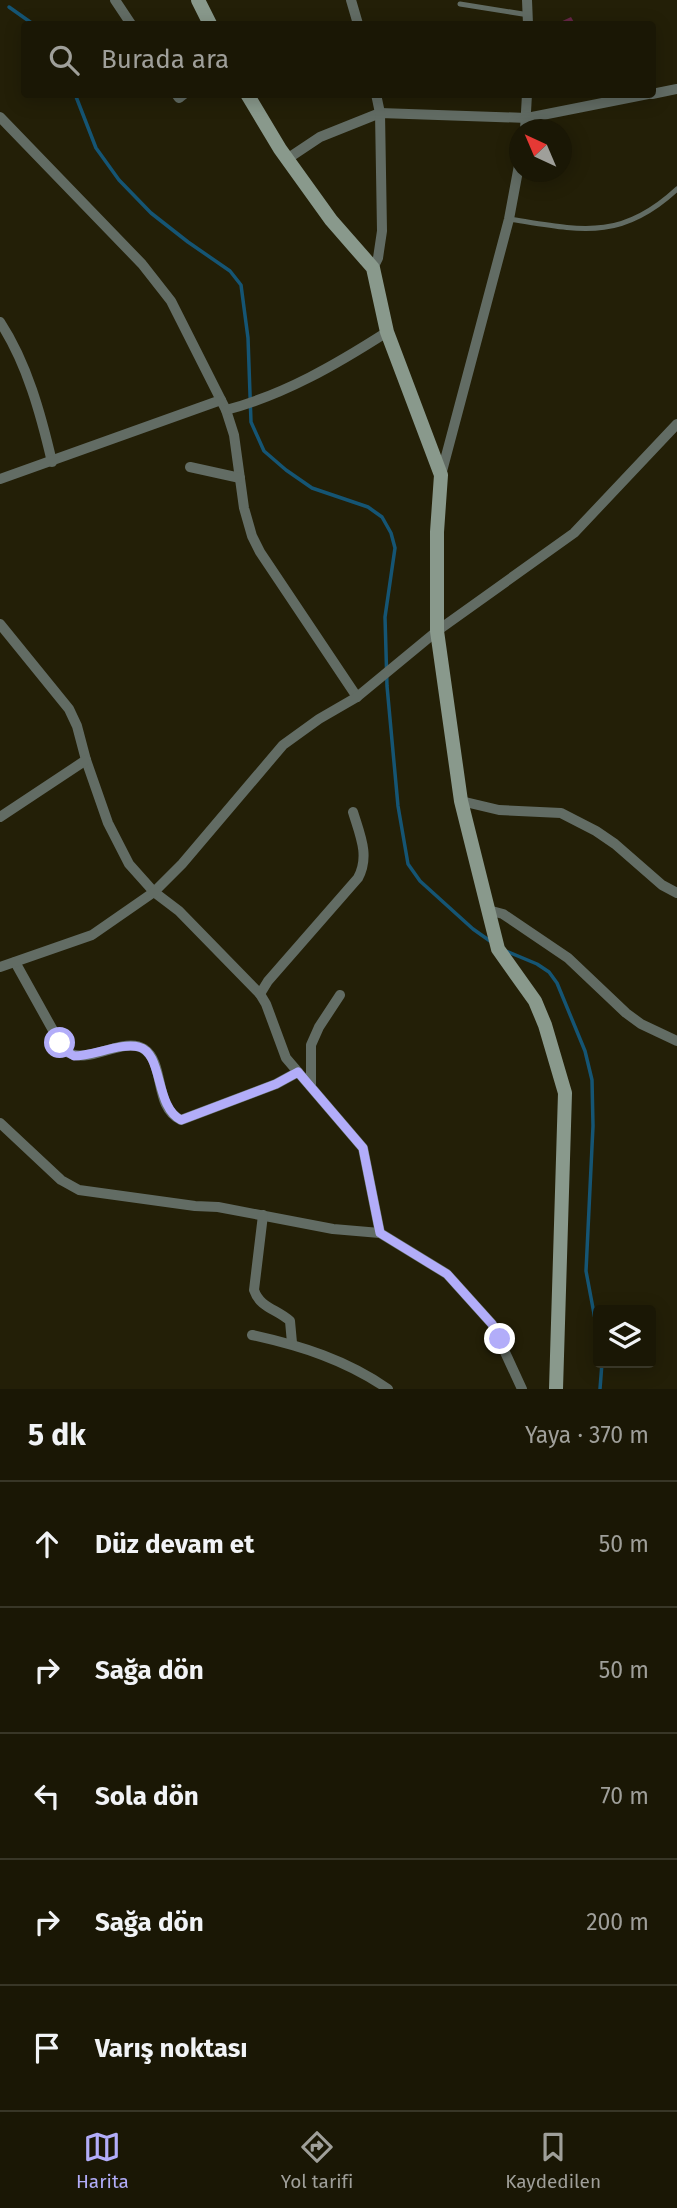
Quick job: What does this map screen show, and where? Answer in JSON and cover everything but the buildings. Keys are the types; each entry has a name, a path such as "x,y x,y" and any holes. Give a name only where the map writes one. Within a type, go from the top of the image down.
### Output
{"street":[{"path":"115,0 129,21"},
{"path":"198,0 208,21"},
{"path":"351,0 357,21"},
{"path":"527,0 528,20"},
{"path":"656,93 677,89"},
{"path":"249,98 287,159 331,220 373,268 387,332 441,475"},
{"path":"373,268 378,258 382,231 380,113 377,98"},
{"path":"526,119 527,98"},
{"path":"547,119 633,98"},
{"path":"287,159 320,137 380,113 509,123"},
{"path":"0,117 142,264 171,301 223,405 234,435 252,536 357,697"},
{"path":"516,182 509,219 441,475 437,532 437,631 461,801 498,949 535,1001 565,1093 556,1389"},
{"path":"0,322 21,363 44,428 52,462"},
{"path":"0,479 223,405 243,405 261,400 323,370 387,332"},
{"path":"0,967 92,935 154,892 182,864 284,745 319,719 357,697 437,631 574,533 655,444 677,424"},
{"path":"190,467 240,478"},
{"path":"0,624 69,709 108,823 129,864 154,892 179,911 260,994 267,1004 281,1048 363,1148 380,1233"},
{"path":"0,817 86,760"},
{"path":"461,801 499,810 561,813 606,838 662,885 677,892"},
{"path":"260,994 268,981 358,878 365,866 365,856 353,812"},
{"path":"489,915 499,912 568,958 626,1013 650,1029 677,1041"},
{"path":"15,962 64,1050 78,1057 138,1046 146,1050 152,1058 168,1109 181,1120 276,1084 298,1072"},
{"path":"311,1085 311,1045 319,1027 340,995"},
{"path":"0,1123 61,1180 79,1190 218,1207 333,1229 380,1233 447,1274 492,1324 522,1389"},
{"path":"263,1215 254,1290 257,1299 290,1321 292,1343"},
{"path":"252,1335 292,1343 339,1360 388,1389"}],"lane":[{"path":"460,4 528,20"},
{"path":"509,219 576,229 609,228 650,210 677,189"}],"waterway":[{"path":"9,7 29,21"},
{"path":"77,98 96,148 119,180 151,213 230,271 241,285 248,338 251,422 264,451 312,488 368,507 382,517 391,533 395,548 385,617 387,686 398,806 408,864 420,881 490,941"},
{"path":"506,951 549,972 557,983 585,1051 592,1080 593,1126 586,1271 593,1308"},
{"path":"600,1389 602,1368"}],"route":[{"path":"60,1043 70,1055 78,1057 138,1046 146,1050 152,1058 168,1109 181,1120 276,1084 298,1072 363,1148 380,1233 447,1274 492,1324 500,1339"}]}
